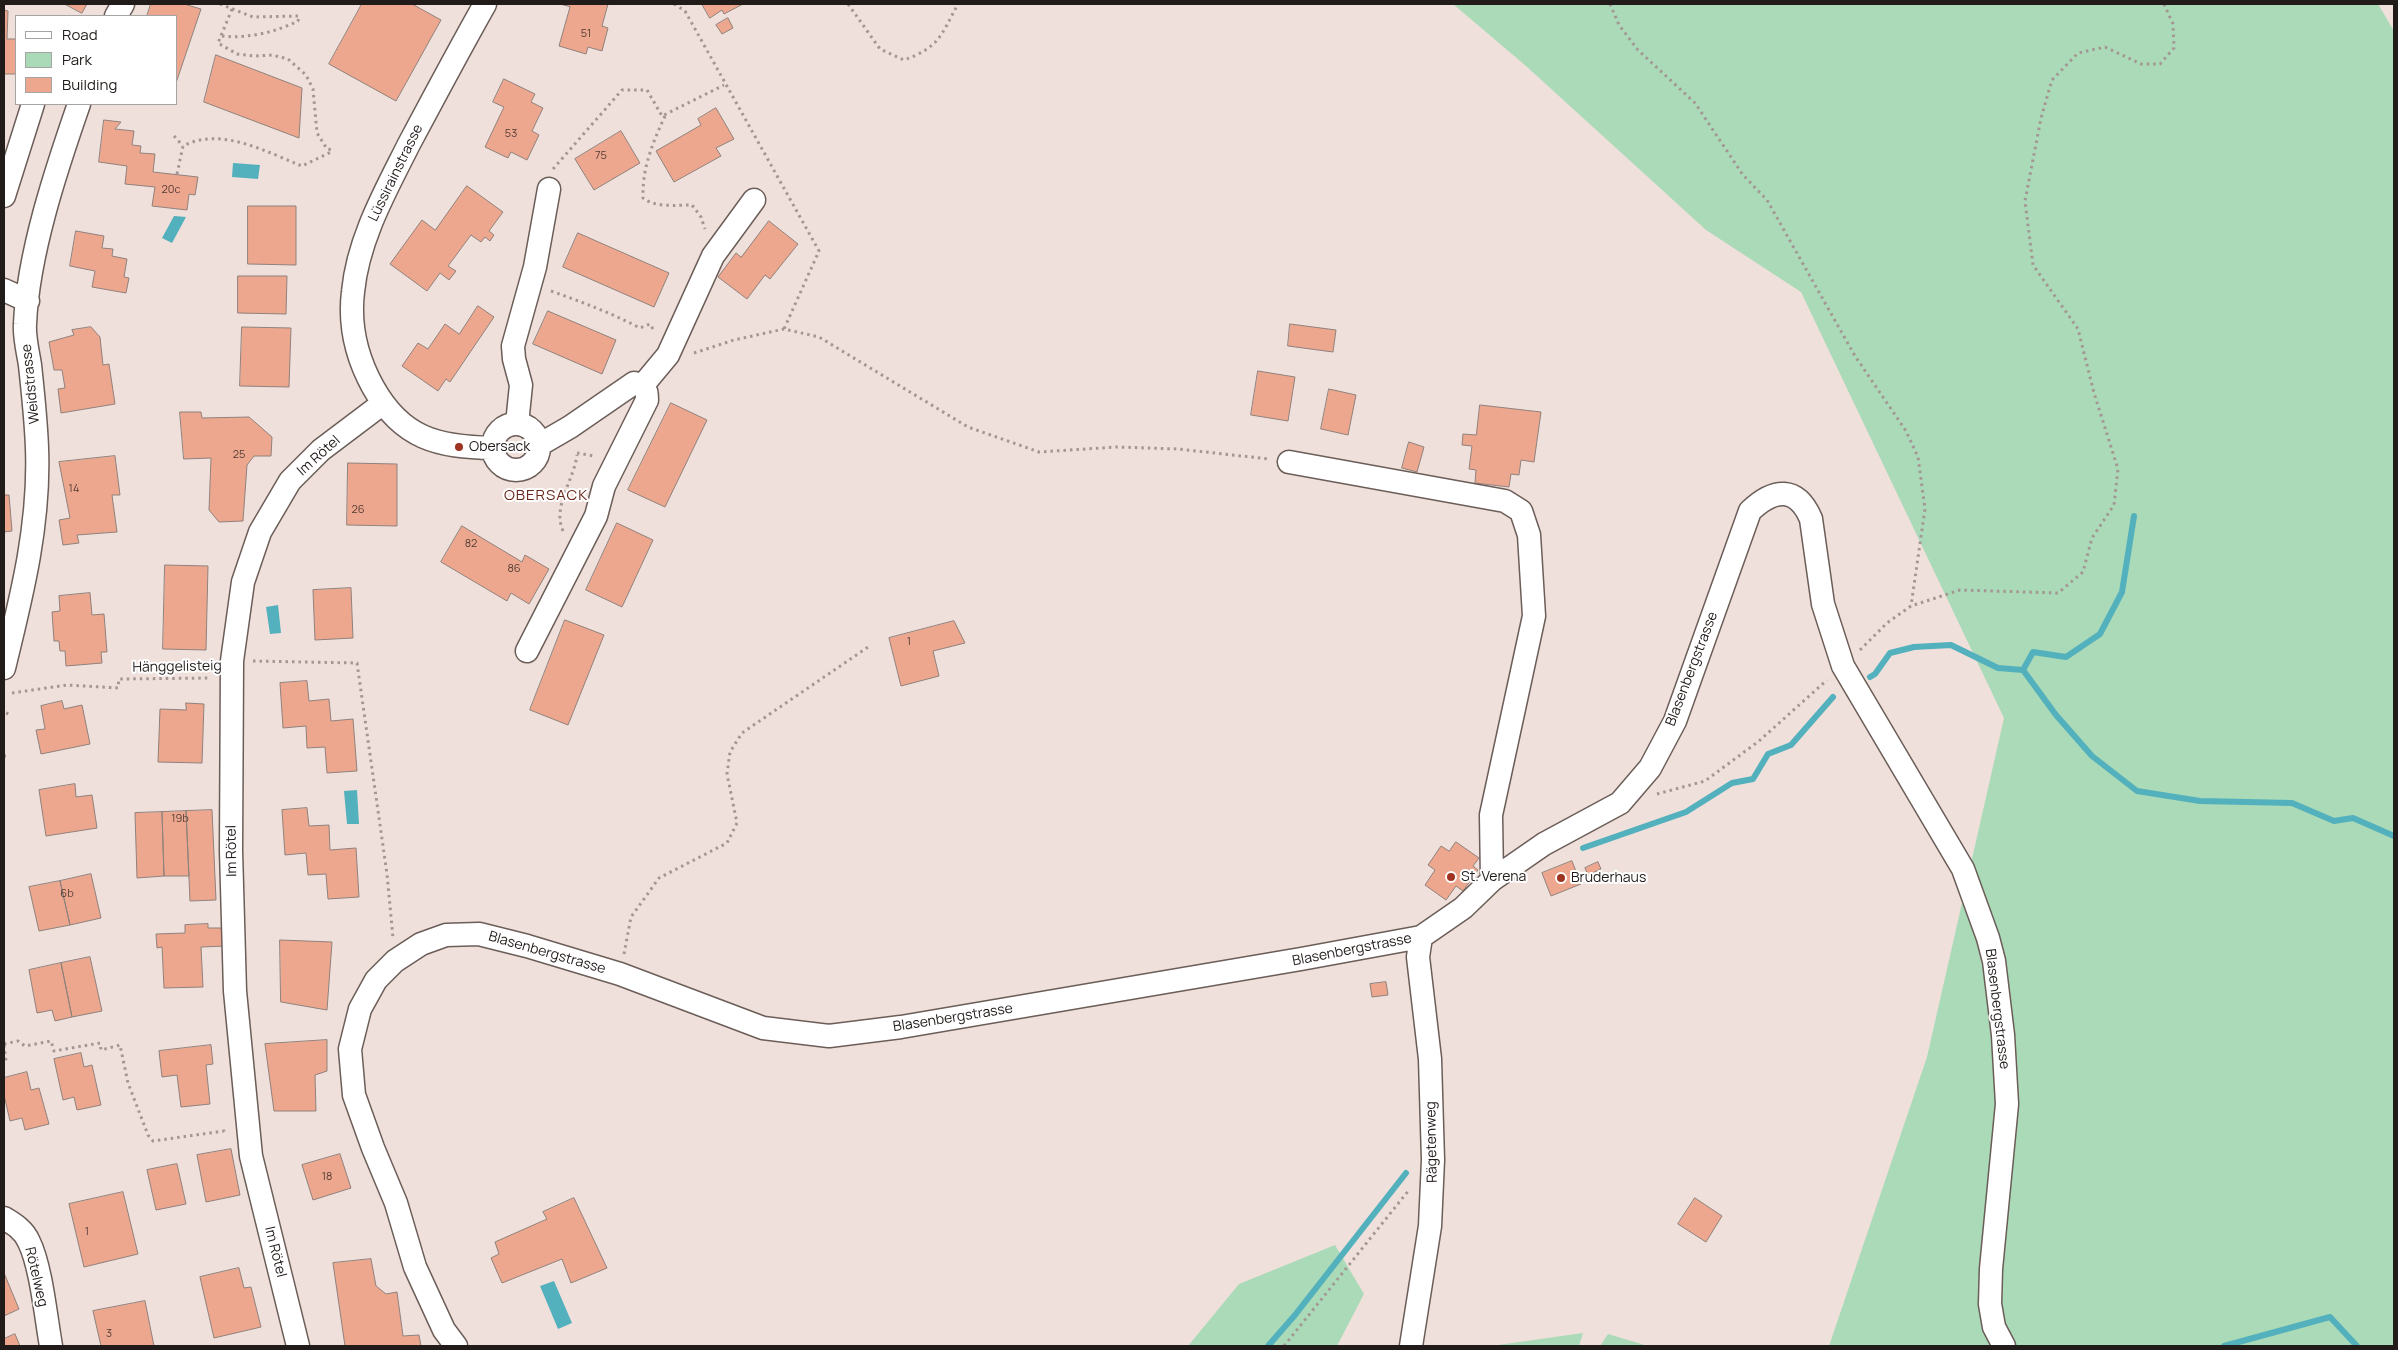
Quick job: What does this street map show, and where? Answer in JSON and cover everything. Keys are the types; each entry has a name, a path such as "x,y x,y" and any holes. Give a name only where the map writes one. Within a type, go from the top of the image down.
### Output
{"street":[{"path":"117,15 123,4"},
{"name":"Lüssirainstrasse","path":"485,4 375,212 361,255 353,292 353,327 362,366 382,404 404,425 422,437 440,444 459,447 493,448"},
{"path":"4,196 33,105"},
{"name":"Weidstrasse","path":"4,668 24,590 33,542 36,497 37,449 25,325 28,301 32,272 47,206 79,105"},
{"path":"517,424 521,385 514,359 513,346 530,284 549,189"},
{"path":"643,385 668,355 713,256 754,200"},
{"path":"4,290 28,301"},
{"path":"527,651 596,516 604,486 647,400 647,390 643,385 634,383 570,427 539,445"},
{"name":"Im Rötel","path":"298,1346 250,1146 235,991 231,851 231,669 243,582 260,532 290,481 321,450 382,404"},
{"path":"517,424 529,428 534,433 539,445 536,458 532,463 521,469 508,468 502,465 494,455 493,448 496,436 500,431 510,425 517,424"},
{"path":"1289,462 1505,501 1521,510 1529,535 1534,616 1491,815 1492,880"},
{"name":"Blasenbergstrasse","path":"456,1346 444,1330 415,1267 396,1203 373,1148 354,1095 350,1049 360,1009 376,980 394,960 421,944 446,935 479,934 527,946 620,974 764,1028 828,1036 950,1019 1421,937 1463,908 1492,880 1544,844 1620,804 1650,768 1674,721 1750,511 1763,499 1779,493 1795,497 1806,507 1811,519 1823,604 1842,666 1963,869 1988,938 1994,961 2003,1035 2007,1104 1991,1270 1990,1304 1994,1326 2004,1346"},
{"name":"Rägetenweg","path":"1411,1346 1430,1226 1434,1160 1430,1059 1418,958 1421,937"},
{"name":"Rötelweg","path":"4,1218 19,1227 29,1242 38,1277 51,1346"}],"path":[{"path":"220,4 253,17 299,16 298,20 258,34 221,36"},
{"path":"674,4 685,11 818,251 784,329"},
{"path":"848,4 880,49 904,60 924,53 938,41 958,4"},
{"path":"1610,4 1619,25 1638,50 1695,103 1743,175 1767,200 1855,356 1906,431 1918,457 1925,509 1911,606"},
{"path":"1620,804 1705,781 1759,741 1887,623 1911,606 1960,590 2058,593 2083,572 2092,538 2114,505 2118,469 2094,393 2078,329 2034,265 2025,201 2041,118 2052,80 2078,53 2105,47 2141,64 2160,64 2174,48 2173,24 2164,4"},
{"path":"183,146 204,139 225,138 302,166 334,150 327,149 317,133 313,89 306,75 288,58 272,55 254,56 238,54 218,43 232,8"},
{"path":"705,228 701,217 692,205 659,204 648,202 643,198 643,178 646,163 665,115 724,84"},
{"path":"549,189 551,171 622,90 647,90 662,116 665,115"},
{"path":"174,136 183,146"},
{"path":"177,174 183,146"},
{"path":"530,284 595,309 605,310 640,328 650,324 653,326"},
{"path":"668,355 682,357 734,340 784,329 819,337 968,427 1039,452 1118,448 1178,449 1289,462"},
{"path":"580,548 566,538 560,525 563,497 579,455 592,456"},
{"path":"620,974 631,917 660,878 726,843 737,823 726,774 730,752 742,733 871,645"},
{"name":"Hänggelisteig","path":"12,692 67,685 118,688 119,679 231,669 356,663 387,874 394,960"},
{"path":"4,1061 6,1061 4,1045 18,1041 25,1046 51,1042 54,1051 100,1043 101,1050 120,1045 128,1083 148,1135 153,1141 224,1131"},
{"path":"1284,1346 1411,1187"}],"green space":[{"path":"1453,4 2378,4 2394,31 2394,1346 1829,1346 1927,1057 2004,718 1801,292 1706,230 1526,66"},
{"path":"1335,1245 1364,1294 1337,1346 1188,1346 1239,1284"},
{"path":"1583,1333 1579,1346 1491,1346"},
{"path":"1608,1334 1648,1346 1600,1346"}],"water":[{"path":"233,163 260,165 258,179 232,177"},
{"path":"174,216 186,217 172,243 162,238"},
{"path":"278,605 281,633 270,634 266,607"},
{"path":"357,790 359,824 347,824 344,791"},
{"path":"554,1281 572,1323 558,1329 540,1286"}],"building":[{"path":"65,4 87,4 82,13"},
{"path":"151,4 184,4 201,9 178,77 178,15 147,15"},
{"path":"362,4 412,4 441,20 396,101 329,64"},
{"path":"560,4 608,4 602,26 608,28 602,51 588,47 586,54 559,46 570,7"},
{"path":"702,4 743,4 724,14 722,10 710,18"},
{"path":"4,10 8,11 7,39 15,39 15,74 4,74"},
{"path":"728,18 733,28 722,34 716,25"},
{"path":"216,55 302,88 299,138 204,102"},
{"path":"504,79 535,94 531,102 543,108 532,131 539,135 527,160 511,152 508,158 485,147 504,107 493,102"},
{"path":"716,108 734,139 716,148 721,156 674,182 656,151 701,125 698,119"},
{"path":"104,120 121,122 115,129 134,131 132,145 141,146 140,153 155,154 153,172 198,177 195,195 189,194 187,210 152,206 155,187 125,184 127,166 99,162"},
{"path":"621,131 640,163 594,190 575,159"},
{"path":"467,186 503,212 489,231 494,235 490,241 485,237 481,242 471,235 448,266 456,271 449,280 440,273 427,291 390,264 422,220 435,230"},
{"path":"248,206 296,206 296,265 248,264"},
{"path":"769,221 798,244 770,279 765,275 747,299 718,277 736,253 741,257"},
{"path":"76,231 104,236 102,248 113,249 112,256 127,259 124,277 129,278 126,293 92,287 95,271 70,266"},
{"path":"578,233 669,273 654,307 563,267"},
{"path":"238,276 287,276 286,314 238,313"},
{"path":"478,306 494,317 450,382 446,379 438,391 402,366 418,343 428,349 445,324 459,334"},
{"path":"548,311 616,340 602,374 533,344"},
{"path":"1290,324 1336,330 1333,352 1288,346"},
{"path":"91,327 100,337 103,365 109,364 115,404 61,413 58,389 65,388 62,370 54,370 49,342 74,335 72,330"},
{"path":"242,327 291,328 289,387 240,386"},
{"path":"1258,371 1295,377 1288,421 1251,415"},
{"path":"1329,389 1356,395 1348,435 1321,429"},
{"path":"671,403 707,420 665,507 628,490"},
{"path":"1480,405 1541,412 1534,462 1521,460 1519,475 1511,474 1509,487 1475,483 1476,470 1469,469 1472,446 1462,445 1463,434 1476,435"},
{"path":"180,412 201,412 202,418 249,417 272,437 271,456 254,456 247,465 243,521 219,522 209,510 211,458 184,459"},
{"path":"1409,442 1424,447 1417,472 1402,468"},
{"path":"115,456 120,495 112,495 117,532 77,535 79,543 63,545 59,520 70,518 59,462"},
{"path":"348,463 397,464 397,526 347,525"},
{"path":"4,495 9,495 12,531 4,532"},
{"path":"617,523 653,540 622,607 586,590"},
{"path":"462,526 522,562 525,555 549,569 529,604 511,593 507,601 441,562"},
{"path":"165,565 208,566 206,650 163,649"},
{"path":"351,588 353,638 315,640 313,590"},
{"path":"90,593 92,615 104,614 107,652 101,652 102,663 66,666 65,651 60,651 59,641 54,641 52,612 60,611 59,596"},
{"path":"565,620 604,635 568,725 530,710"},
{"path":"954,621 965,643 933,651 939,676 901,686 889,638"},
{"path":"307,681 309,701 329,699 331,721 353,719 357,771 327,773 325,747 307,748 306,726 283,728 280,683"},
{"path":"62,701 64,709 82,705 90,744 41,754 36,730 45,729 41,706"},
{"path":"186,703 204,704 202,763 158,762 160,709 186,710"},
{"path":"75,784 76,797 92,795 97,828 46,836 39,790"},
{"path":"307,808 309,826 329,825 330,850 356,848 359,897 328,899 326,874 308,875 306,853 285,855 282,810"},
{"path":"212,810 216,900 190,901 186,811"},
{"path":"186,811 189,876 164,876 162,812"},
{"path":"162,812 164,876 137,878 135,813"},
{"name":"St. Verena","path":"1456,842 1479,858 1473,866 1478,870 1463,891 1456,886 1446,900 1425,885 1435,870 1428,865 1441,846 1449,851"},
{"name":"Bruderhaus","path":"1572,861 1581,884 1551,896 1542,873"},
{"path":"1598,862 1601,869 1588,875 1585,868"},
{"path":"91,874 101,918 70,925 60,881"},
{"path":"60,881 70,925 39,931 29,887"},
{"path":"208,924 208,928 226,928 226,946 201,947 203,987 164,988 162,947 157,948 156,934 185,933 185,925"},
{"path":"280,940 332,942 327,1010 281,1002"},
{"path":"90,957 102,1011 72,1017 61,963"},
{"path":"61,963 72,1017 55,1021 52,1010 37,1013 29,970"},
{"path":"1386,982 1388,995 1372,997 1370,984"},
{"path":"327,1040 327,1071 315,1075 316,1111 274,1111 265,1044"},
{"path":"211,1045 213,1064 206,1065 210,1104 181,1107 177,1075 162,1077 159,1051"},
{"path":"81,1053 84,1067 92,1065 101,1105 77,1110 74,1097 63,1100 54,1059"},
{"path":"27,1072 31,1090 39,1088 49,1124 25,1130 22,1118 10,1121 4,1095 4,1078"},
{"path":"231,1149 240,1195 206,1202 197,1155"},
{"path":"340,1154 351,1188 313,1200 302,1165"},
{"path":"177,1164 186,1204 156,1210 147,1170"},
{"path":"123,1192 138,1254 84,1267 69,1204"},
{"path":"574,1198 607,1268 571,1283 562,1259 502,1283 491,1258 499,1254 495,1242 547,1219 543,1212"},
{"path":"1695,1198 1722,1216 1706,1242 1678,1224"},
{"path":"371,1259 376,1286 386,1294 397,1292 403,1336 419,1335 421,1346 345,1346 333,1263"},
{"path":"239,1268 244,1288 251,1287 261,1327 214,1338 200,1277"},
{"path":"4,1273 19,1309 4,1316"},
{"path":"145,1301 154,1346 101,1346 93,1311"},
{"path":"15,1334 20,1346 4,1346 4,1339"}],"waterway":[{"path":"2023,670 2033,652 2066,657 2100,634 2122,592 2134,516"},
{"path":"1870,677 1875,674 1890,653 1914,647 1951,645 1998,668 2023,670 2056,715 2092,756 2137,791 2200,801 2292,803 2334,821 2353,818 2394,836"},
{"path":"1583,848 1686,812 1732,783 1753,779 1768,754 1791,745 1833,697"},
{"path":"1268,1346 1295,1315 1406,1173"},
{"path":"2224,1346 2330,1317 2357,1346"}],"place":[{"name":"Obersack","path":"459,447"},
{"name":"St. Verena","path":"1451,877"},
{"name":"Bruderhaus","path":"1561,878"}],"district":[{"name":"OBERSACK","path":"546,496"}]}
